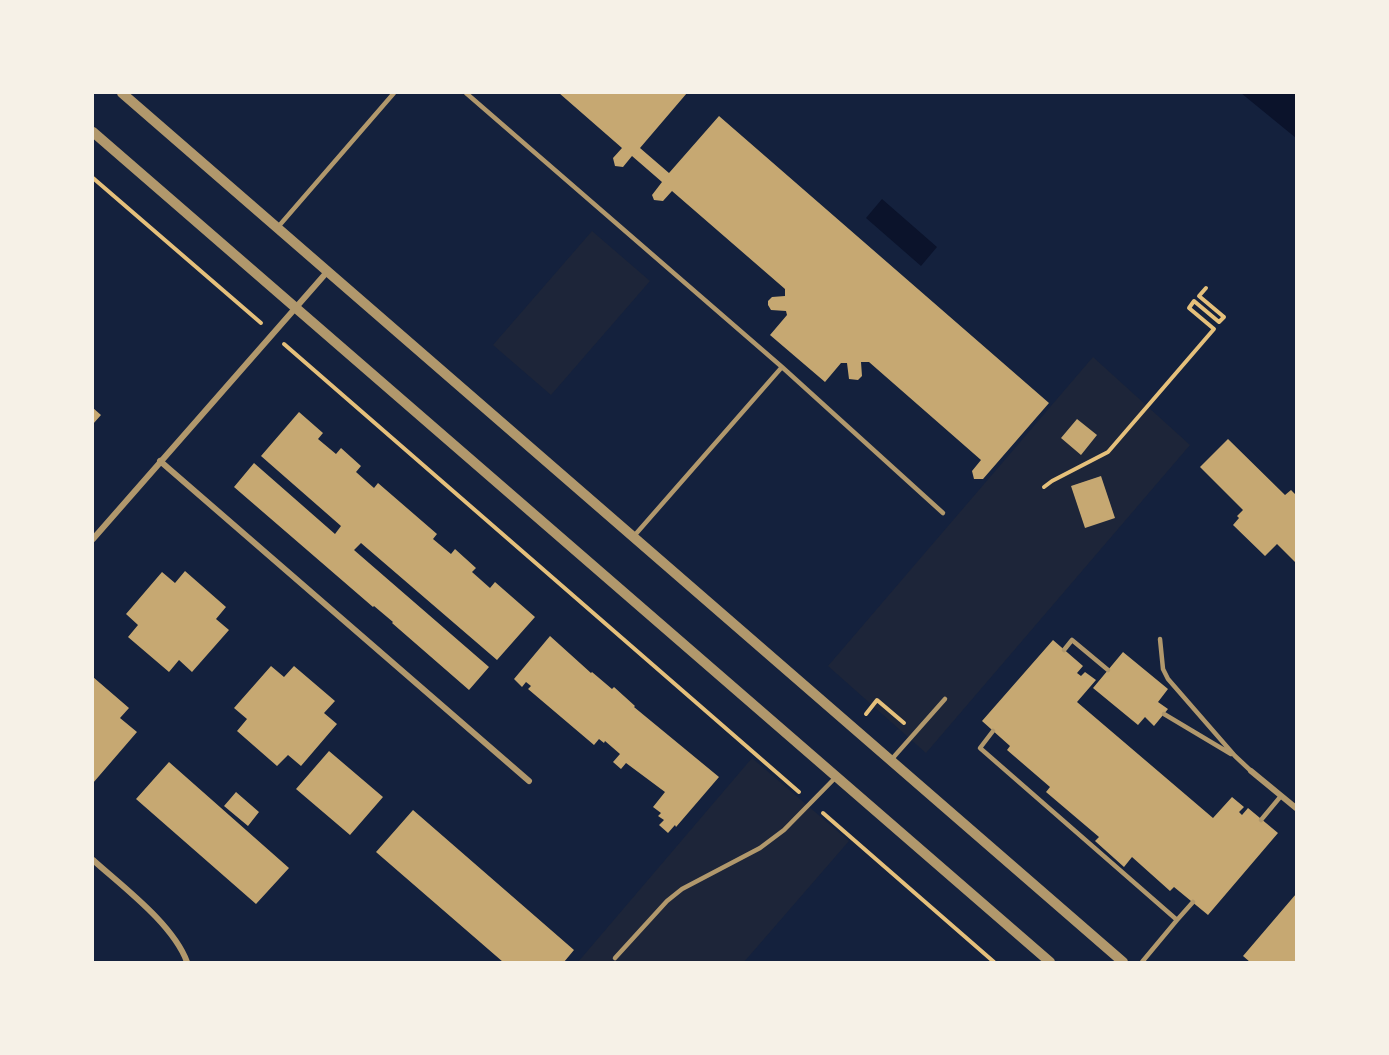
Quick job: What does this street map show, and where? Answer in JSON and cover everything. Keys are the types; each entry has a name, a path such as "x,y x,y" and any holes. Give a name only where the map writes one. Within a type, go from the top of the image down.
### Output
{"street":[{"path":"122,93 1123,962"},
{"path":"93,132 1050,962"},
{"path":"93,539 327,272"},
{"path":"160,461 529,781"},
{"path":"1251,771 1296,808"},
{"path":"93,860 141,902 173,937 187,962"}],"lane":[{"path":"278,228 394,93"},
{"path":"466,93 782,367 943,513"},
{"path":"633,538 782,367"},
{"path":"1160,639 1160,657 1168,679 1235,756 1251,771"},
{"path":"1065,650 1072,640 1108,670"},
{"path":"891,760 945,699"},
{"path":"1164,714 1235,756"},
{"path":"993,731 980,748 1177,920"},
{"path":"615,958 667,901 682,889 760,848 784,830 836,777"},
{"path":"1262,819 1281,796"},
{"path":"1142,962 1193,902"}],"path":[{"path":"93,178 994,962"},
{"path":"1044,487 1108,452 1214,329 1189,308 1194,301 1219,322 1224,317 1199,296 1206,288"}],"shaded area":[{"path":"1241,93 1296,93 1296,138"},
{"path":"882,199 937,247 921,266 866,218"},
{"path":"592,231 650,281 551,395 493,345"},
{"path":"1093,357 1190,445 926,753 828,666"},
{"path":"752,758 849,841 744,962 578,962"}],"building":[{"path":"559,93 687,93 640,148 669,173 719,116 1049,403 983,479 974,479 972,471 981,460 869,362 861,362 862,376 858,380 849,379 847,363 841,363 825,382 770,335 787,315 786,311 771,310 768,301 772,297 785,296 785,289 672,191 663,201 654,200 652,195 662,182 632,156 623,167 615,166 613,158 622,148"},
{"path":"93,408 101,415 93,424"},
{"path":"299,412 323,433 318,439 336,454 341,448 361,466 356,472 374,488 378,483 437,534 433,539 451,554 455,549 476,568 472,572 490,588 495,582 535,617 497,660 361,543 354,550 489,667 469,690 234,487 254,463 335,534 341,526 261,456"},
{"path":"1077,419 1097,435 1081,455 1061,438"},
{"path":"1228,439 1285,495 1291,490 1296,495 1296,563 1277,544 1265,556 1233,525 1243,510 1200,467"},
{"path":"1101,476 1115,518 1085,528 1071,486"},
{"path":"185,571 226,607 216,619 229,630 192,672 179,660 169,672 128,637 138,625 126,614 162,572 175,583"},
{"path":"550,636 591,673 612,689 614,687 634,707 719,777 676,827 675,825 668,833 659,825 664,820 658,816 661,813 653,807 665,792 626,763 621,769 613,762 620,754 605,741 604,743 599,739 594,745 528,689 531,686 526,682 522,687 514,679"},
{"path":"1053,640 1083,666 1077,673 1081,676 1085,672 1096,680 1077,702 1213,818 1232,797 1244,807 1239,812 1242,815 1248,808 1278,833 1208,915 1174,887 1170,891 1132,857 1124,867 1095,841 1099,837 1046,792 1050,787 1007,750 1010,746 982,721"},
{"path":"1123,652 1168,689 1158,702 1168,709 1154,726 1145,717 1138,725 1093,688"},
{"path":"271,666 284,677 294,666 335,701 324,713 337,724 301,766 288,755 277,766 237,731 247,719 234,708"},
{"path":"93,677 129,708 120,718 137,732 93,783"},
{"path":"329,751 383,797 350,835 296,789"},
{"path":"169,762 289,868 256,904 136,799"},
{"path":"236,792 259,812 248,826 224,806"},
{"path":"413,810 574,950 564,962 503,962 376,852"},
{"path":"1296,894 1296,962 1250,962 1243,956"}]}
